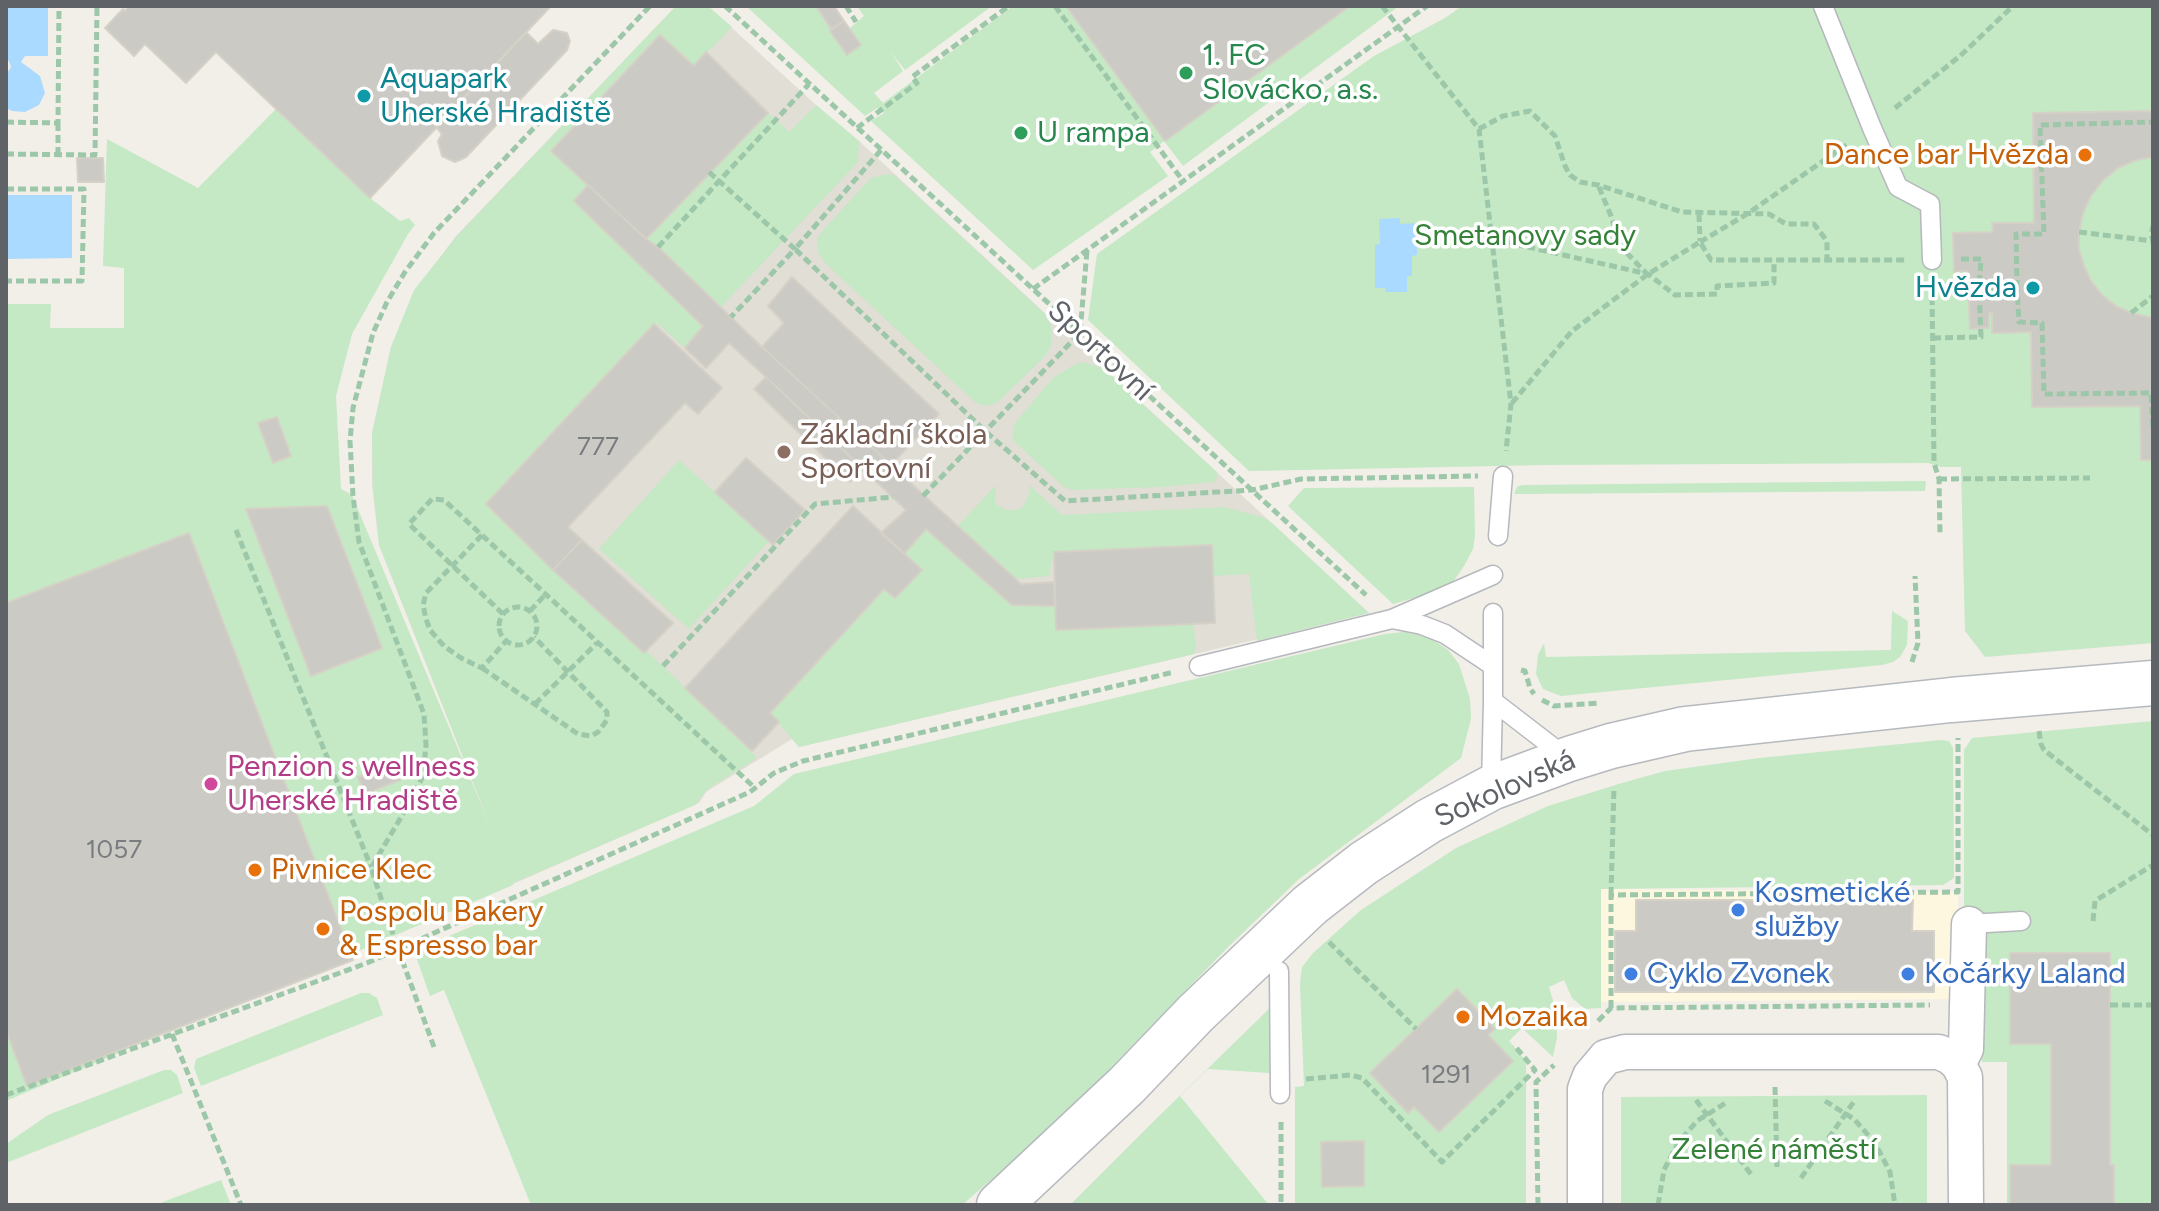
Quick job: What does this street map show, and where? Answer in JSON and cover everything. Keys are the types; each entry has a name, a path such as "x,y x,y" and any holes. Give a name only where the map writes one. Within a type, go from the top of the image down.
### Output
{"main road":[{"name":"Sokolovská","path":"999,1205 1127,1085 1196,1013 1270,961 1310,905 1364,863 1429,821 1491,788 1611,746 1685,729 1951,700 2153,683"}],"street":[{"path":"1958,1064 1966,1049 1969,924"},
{"path":"1585,1205 1585,1089 1593,1071 1606,1057 1625,1052 1939,1052 1958,1064 1965,1077 1966,1205"}],"lane":[{"path":"1823,6 1898,187 1930,204 1932,260"},
{"path":"1498,536 1503,476"},
{"path":"1199,666 1392,619 1493,575"},
{"path":"1491,788 1493,613"},
{"path":"1392,619 1445,634 1493,666"},
{"path":"1493,701 1569,759"},
{"path":"1969,924 2021,921"},
{"path":"1270,961 1280,1094"}],"path":[{"path":"58,155 59,6"},
{"path":"6,154 95,155 97,6"},
{"path":"371,868 423,776 426,745 424,714 359,542 353,496 350,441 353,408 373,333 399,282 434,233 650,6"},
{"name":"Sportovní","path":"725,6 1392,619"},
{"path":"846,6 856,22"},
{"path":"857,128 917,83 912,77 1009,6"},
{"path":"1055,6 1183,181"},
{"path":"709,172 795,249 985,431 1065,501 1252,490 1301,479 1503,476 1511,404 1479,129 1382,6"},
{"path":"1033,289 1427,6"},
{"path":"658,247 809,84"},
{"path":"1479,129 1503,116 1530,111 1555,136 1570,175 1580,182 1682,212 1769,214 1786,224 1814,224 1827,241 1827,260"},
{"path":"6,122 58,123"},
{"path":"2153,122 2040,125 2044,234 2016,234 2019,322 2042,323 2044,394 2151,393 2153,428"},
{"path":"731,317 881,150"},
{"path":"1598,185 1621,247 1675,295 1717,294 1717,286 1774,283 1774,261"},
{"path":"6,189 84,189 82,281 6,281"},
{"path":"1699,214 1700,242 1711,260 1981,259 1981,337 1933,338"},
{"path":"2079,232 2153,241 2153,226"},
{"path":"1491,238 1648,274"},
{"path":"1511,404 1572,331 1648,274 1700,242"},
{"path":"923,496 1080,333 1087,250"},
{"path":"1932,260 1934,463 1939,479 1940,533"},
{"path":"1979,288 2017,288"},
{"path":"2131,313 2153,296"},
{"path":"1939,479 2090,478"},
{"path":"663,666 815,504 893,497"},
{"path":"503,614 409,524 432,499 444,500 755,788"},
{"path":"236,530 371,868 434,1047"},
{"path":"482,535 426,593 423,605 430,630 444,646 461,658 482,668 578,734 591,736 603,728 607,712 534,637"},
{"path":"1906,671 1915,657 1918,643 1915,576"},
{"path":"530,611 545,595"},
{"path":"516,607 530,611 537,623 534,637 528,643 506,641 499,628 503,614 516,607"},
{"path":"482,668 506,641"},
{"path":"534,705 597,643"},
{"path":"6,1095 367,963 750,792 774,773 803,761 1199,666"},
{"path":"2038,722 2044,750 2153,835"},
{"path":"1611,895 1958,892 1958,729"},
{"path":"1611,1008 1615,775"},
{"path":"2093,921 2095,901 2153,865"},
{"path":"1270,961 1320,933 1416,1029"},
{"path":"2110,1005 2153,1005"},
{"path":"172,1034 241,1205"},
{"path":"1514,1045 1535,1070 1536,1082"},
{"path":"1774,1052 1777,1170"},
{"path":"1299,1079 1351,1075 1362,1078 1442,1162 1535,1070"},
{"path":"1280,1094 1281,1205"},
{"path":"1696,1100 1753,1177"},
{"path":"1801,1178 1855,1100"},
{"path":"1825,1101 1862,1126 1881,1152 1893,1182 1895,1205"},
{"path":"1658,1205 1661,1180 1672,1151 1705,1114 1727,1102"}],"shaded area":[{"name":"Základní škola Sportovní","path":"676,6 708,6 859,141 1369,613 799,747 792,739 706,792 699,803 513,884 379,545 372,485 372,433 391,347 414,292 456,236"},
{"path":"1601,889 1958,892 1958,999 1601,1002"}],"green space":[{"path":"676,6 708,6 732,27 694,66 660,35 551,151 588,185 574,201 703,326 685,348 657,323 489,501 757,758 708,789 695,805 6,1101 6,304 51,304 50,328 124,328 124,268 103,266 107,139 198,188 276,109 370,198 400,221 409,218 415,225 352,334 336,396 341,489 352,495 494,835 379,545 372,434 391,347 414,290 457,236"},
{"path":"746,6 816,6 847,55 861,45 849,29 864,16 857,6 992,6 905,70 891,52 903,71 874,93 883,103 1013,6 1399,6 1183,166 1164,141 1150,152 1168,176 1033,270 871,121 884,113 877,108 865,116"},
{"name":"Smetanovy sady","path":"1462,6 2153,6 2153,643 1985,657 1965,631 1961,467 1941,467 1928,463 1547,465 1249,471 1088,320 1097,254 1374,56"},
{"path":"816,105 859,141 858,162 721,307 646,239 768,113 789,132"},
{"path":"894,175 1050,322 1051,345 1046,355 997,403 986,406 976,403 825,263 818,253 817,238 826,227 871,178"},
{"path":"1082,362 1103,368 1217,472 1214,482 1072,490 1064,487 1014,441 1012,435 1015,423 1053,378"},
{"path":"679,460 769,541 689,629 599,549"},
{"path":"1926,481 1925,491 1514,494 1517,487 1522,485"},
{"path":"996,485 995,501 1007,510 1023,507 1030,492 1029,485 1062,515 1224,507 1262,517 1369,613 1257,641 1249,574 1214,576 1212,545 1054,552 1049,576 1016,579 957,527"},
{"path":"1474,487 1473,549 1453,582 1438,591 1393,604 1288,506 1304,488"},
{"path":"926,529 1012,605 1055,606 1057,630 1193,624 1194,654 799,747 770,713 884,589 895,598 921,570 904,554"},
{"path":"1892,611 1908,621 1907,645 1900,657 1882,665 1561,696 1543,689 1536,674 1538,655 1544,643 1546,657 1891,650"},
{"path":"1403,632 1429,637 1448,650 1459,664 1470,699 1471,719 1461,758 1299,879 1097,1082 962,1205 531,1205 444,990 430,996 414,951 754,806 794,774"},
{"path":"2153,721 2153,1205 2007,1205 2007,1062 1982,1062 1984,978 1964,908 1964,750 1972,738"},
{"path":"1949,741 1953,748 1954,878 1943,885 1601,889 1601,1008 1585,1009 1572,998 1564,980 1549,987 1556,1011 1557,1037 1553,1057 1522,1028 1509,1041 1526,1061 1526,1205 1295,1205 1295,1087 1304,1086 1302,967 1313,953 1361,910 1456,848 1548,806 1622,783 1665,771 1759,758"},
{"path":"361,993 377,998 383,1015 201,1086 194,1068 196,1059"},
{"path":"1273,1005 1275,1068 1269,1073 1208,1069 1180,1096 1269,1205 1070,1205 1157,1118"},
{"path":"164,1070 171,1070 177,1075 183,1093 6,1163 6,1144 48,1115"},
{"name":"Zelené náměstí","path":"1927,1095 1927,1205 1621,1205 1621,1097"},
{"path":"221,1180 231,1205 155,1205"}],"water":[{"path":"6,6 48,6 48,56 25,56 21,62 40,76 45,93 39,105 25,112 6,108 6,75 11,67 6,60"},
{"path":"6,195 72,195 72,258 6,259"},
{"path":"1400,218 1400,224 1422,223 1422,244 1417,244 1417,255 1412,256 1412,276 1407,276 1407,292 1386,292 1385,288 1375,288 1375,245 1380,244 1379,219"}],"building":[{"name":"Aquapark Uherské Hradiště","path":"129,6 551,6 370,198 216,52 186,83 145,44 134,56 105,28"},
{"path":"816,6 834,6 844,21 831,29"},
{"name":"1. FC Slovácko, a.s.","path":"1066,6 1350,6 1165,141"},
{"path":"844,21 861,45 847,55 830,31"},
{"path":"553,30 567,33 570,41 567,50 466,157 455,162 442,156 438,141 442,134 436,127 526,32 538,44"},
{"path":"660,35 694,66 706,52 768,113 646,239 551,151"},
{"name":"Hvězda","path":"2153,111 2153,157 2118,168 2103,180 2083,213 2079,232 2079,249 2084,266 2102,295 2131,313 2153,318 2153,460 2141,460 2140,406 2032,407 2031,332 1992,333 1992,313 1989,313 1989,328 1970,329 1968,271 1954,272 1953,233 1993,232 1992,223 2034,223 2033,113"},
{"path":"77,158 103,158 104,182 78,182"},
{"path":"588,185 1021,584 1054,582 1055,606 1012,605 926,529 904,554 881,533 906,510 766,377 729,343 706,368 685,348 703,326 574,201"},
{"path":"792,277 939,414 891,465 762,347 784,323 768,306"},
{"path":"654,324 722,388 698,414 685,403 568,527 582,540 553,570 486,504"},
{"path":"766,377 863,469 850,482 754,389"},
{"path":"277,417 291,456 273,463 258,423"},
{"path":"746,458 805,510 773,545 715,492"},
{"path":"327,506 382,648 311,676 246,509"},
{"path":"853,506 922,570 895,598 884,589 770,713 779,722 752,751 685,688"},
{"path":"189,533 353,960 27,1086 6,1030 6,603"},
{"path":"582,540 673,623 644,653 553,570"},
{"path":"1212,545 1215,623 1056,630 1054,552"},
{"path":"393,764 400,780 365,794 358,777"},
{"path":"1636,900 1913,900 1912,931 1934,931 1934,992 1615,992 1615,931 1636,931"},
{"path":"2010,953 2110,953 2110,1165 2114,1165 2114,1205 2010,1205 2010,1165 2051,1165 2051,1044 2010,1044"},
{"path":"1457,989 1495,1029 1488,1035 1513,1061 1439,1132 1414,1107 1408,1113 1370,1073"},
{"path":"1364,1141 1364,1186 1322,1187 1321,1142"}],"place":[{"name":"1. FC Slovácko, a.s.","path":"1186,73"},
{"name":"Aquapark Uherské Hradiště","path":"364,96"},
{"name":"U rampa","path":"1021,133"},
{"name":"Dance bar Hvězda","path":"2085,155"},
{"name":"Hvězda","path":"2033,288"},
{"name":"Základní škola Sportovní","path":"784,452"},
{"name":"Penzion s wellness Uherské Hradiště","path":"211,784"},
{"name":"Pivnice Klec","path":"255,870"},
{"name":"Kosmetické služby","path":"1738,910"},
{"name":"Pospolu Bakery & Espresso bar","path":"323,929"},
{"name":"Cyklo Zvonek","path":"1631,974"},
{"name":"Kočárky Laland","path":"1908,974"},
{"name":"Mozaika","path":"1463,1017"}]}
